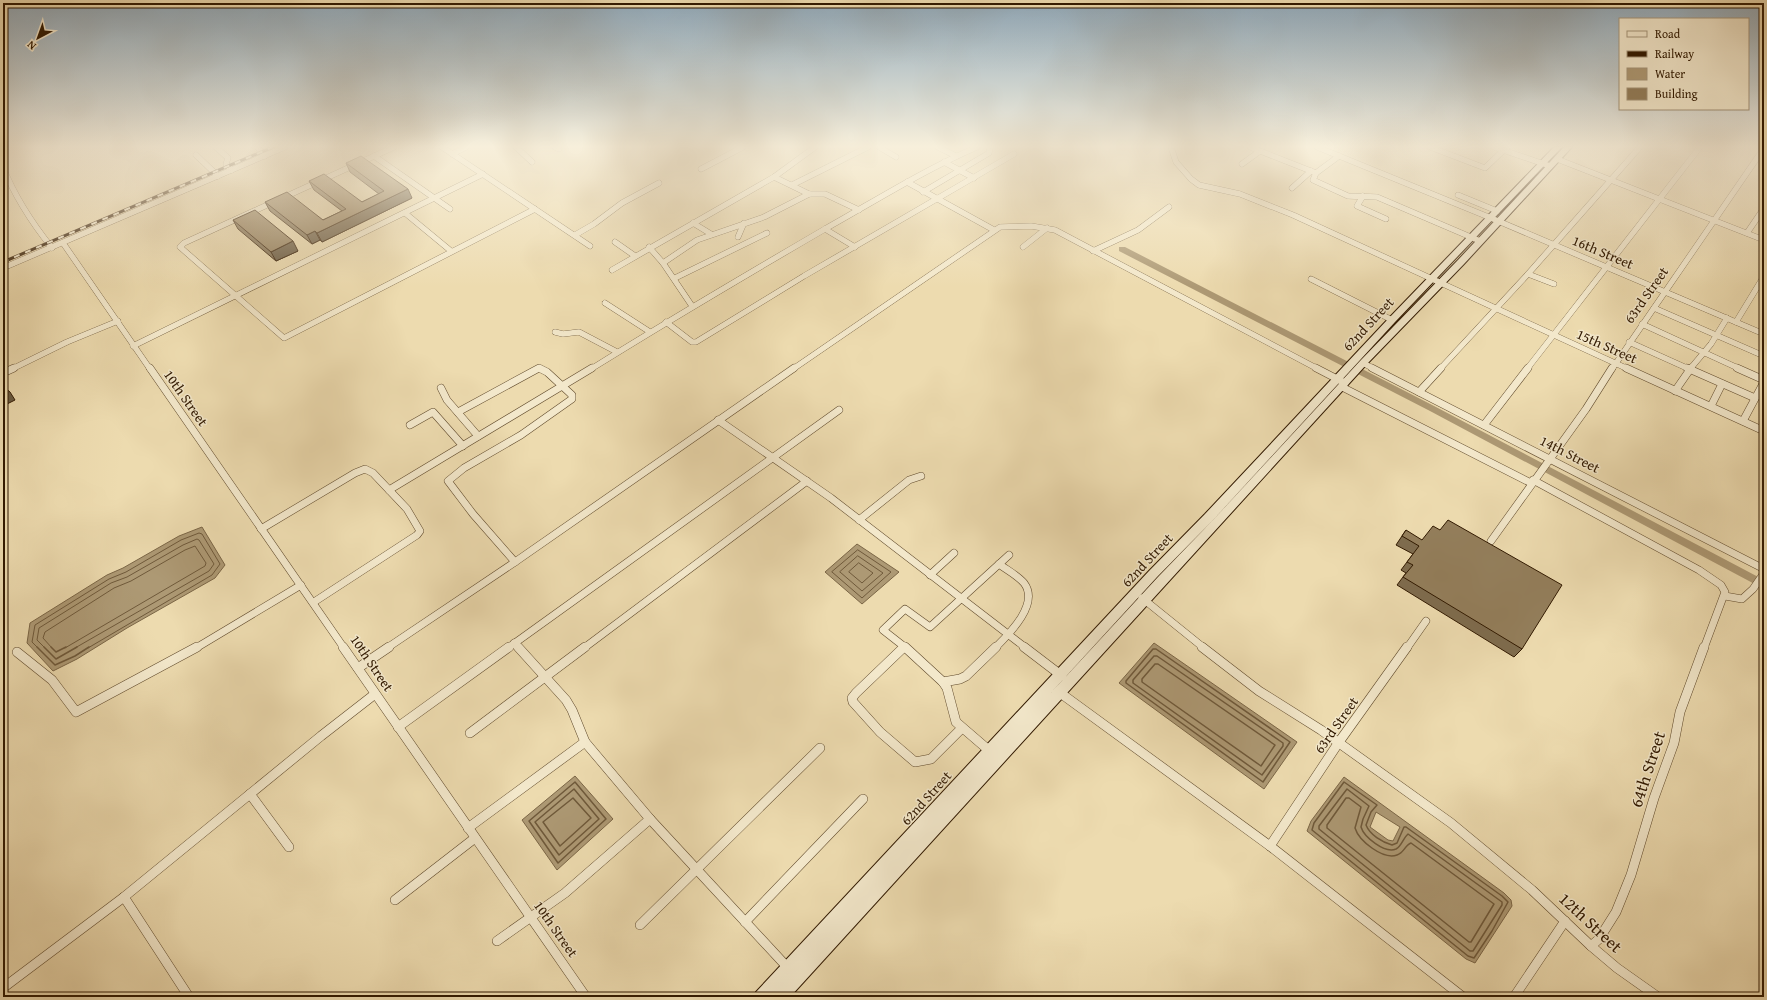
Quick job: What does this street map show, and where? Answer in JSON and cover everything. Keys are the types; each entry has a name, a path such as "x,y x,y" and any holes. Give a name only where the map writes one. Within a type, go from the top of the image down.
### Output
{"main road":[{"name":"62nd Street","path":"780,997 994,754 1359,364 1480,241 1495,219 1497,211 1515,194"},
{"name":"62nd Street","path":"1359,364 1392,320 1471,238 1495,219 1519,194"},
{"name":"62nd Street","path":"994,754 1059,692 1065,678"},
{"name":"62nd Street","path":"761,997 788,968 915,842"}],"street":[{"path":"15,194 26,212 52,248"},
{"path":"3,268 177,194"},
{"path":"290,194 181,245 180,247 284,338 535,209"},
{"path":"428,194 450,209"},
{"path":"134,346 443,194"},
{"path":"512,194 590,246"},
{"path":"575,236 622,203 639,194"},
{"path":"612,270 745,194"},
{"path":"663,263 691,243 711,234 770,214 809,194"},
{"path":"822,194 859,210"},
{"path":"389,490 563,386 692,306 887,194"},
{"path":"926,194 994,230"},
{"path":"666,322 694,342 947,194"},
{"name":"15th Street","path":"1231,194 1254,199 1441,282 1764,431"},
{"path":"1343,194 1348,196 1377,197 1480,241"},
{"name":"16th Street","path":"1432,194 1764,334"},
{"path":"1419,392 1528,274 1599,194"},
{"path":"1646,194 1764,240"},
{"path":"1484,425 1552,334 1605,267 1636,231 1664,194"},
{"name":"63rd Street","path":"1491,541 1586,409 1629,342 1732,194"},
{"path":"1458,195 1497,211"},
{"path":"1363,196 1356,205 1386,219"},
{"path":"1093,251 1138,230 1169,207"},
{"path":"1747,233 1764,208"},
{"path":"404,213 451,251"},
{"path":"693,223 711,234"},
{"path":"738,237 744,223"},
{"path":"358,668 515,562 718,420 1000,227 1017,226 1048,228 1343,381 1714,580 1723,588 1725,596 1742,599 1754,589 1762,575"},
{"path":"1023,247 1048,228"},
{"path":"825,229 855,247"},
{"path":"675,278 767,233"},
{"path":"616,242 635,256"},
{"name":"10th Street","path":"62,243 118,321 261,529 314,602 375,694 586,997"},
{"path":"648,248 675,278 692,306"},
{"path":"1528,274 1554,284"},
{"path":"1736,322 1764,276"},
{"path":"1311,279 1392,320"},
{"path":"605,303 650,332"},
{"path":"1654,308 1764,356"},
{"path":"1675,390 1704,352 1726,318"},
{"path":"3,373 67,342 118,321"},
{"path":"1642,324 1764,381 1743,421"},
{"path":"555,332 563,334 579,332 617,352"},
{"path":"1629,342 1755,398"},
{"name":"14th Street","path":"1359,364 1419,392 1764,569"},
{"path":"458,412 539,368 542,368 572,395 572,399 569,402 521,435 464,468 448,481 473,514 515,562"},
{"path":"1711,406 1722,384"},
{"path":"441,388 447,400 478,436"},
{"path":"398,727 514,642 839,410"},
{"path":"410,424 433,412 463,446"},
{"path":"718,420 807,481 1065,678"},
{"path":"261,529 362,470 368,469 389,490 417,524 419,533 314,602"},
{"path":"859,520 909,480 921,476"},
{"path":"470,734 807,481"},
{"path":"930,575 954,553"},
{"path":"994,754 962,728 954,716 947,688 943,682 884,630 905,609 930,627 935,624 1009,554"},
{"path":"943,682 960,679 966,676 1007,635 1021,617 1029,599 1029,592 1023,582 999,564"},
{"path":"17,652 52,680 76,712 130,685 206,642 301,585"},
{"name":"64th Street","path":"1591,946 1602,935 1616,912 1631,875 1654,798 1674,743 1680,712 1725,596"},
{"name":"12th Street","path":"1140,597 1259,691 1339,742 1451,823 1506,867 1591,946 1617,968 1658,997"},
{"name":"63rd Street","path":"1270,846 1339,742 1426,621"},
{"path":"514,642 570,705 585,742 650,819 788,968"},
{"path":"904,647 856,693 852,698 852,702 880,732 915,762 932,759 962,728"},
{"path":"1059,692 1270,846 1463,997"},
{"path":"3,988 124,897 375,694"},
{"path":"468,828 585,742"},
{"path":"640,925 820,748"},
{"path":"250,794 289,847"},
{"path":"745,922 863,799"},
{"path":"498,941 566,893 650,819"},
{"path":"395,900 475,838"},
{"path":"124,897 189,997"},
{"path":"1514,997 1565,921"}],"water":[{"path":"202,527 225,565 215,578 127,628 77,659 53,671 27,643 30,623 107,575 123,568 179,536"},
{"path":"857,544 899,572 862,604 825,572"},
{"path":"1154,643 1297,742 1264,789 1119,683"},
{"path":"575,776 613,819 557,870 522,820"},
{"path":"1344,777 1504,893 1511,900 1512,906 1475,963 1466,959 1307,831 1311,821","holes":["1376,812 1400,827 1393,841 1388,840 1370,827"]}],"building":[{"path":"283,194 289,194 323,220 346,209 326,194 351,194 362,202 379,194 398,194 317,233 315,231 307,235 265,202"},
{"path":"255,210 293,241 271,252 233,220"},
{"path":"3,386 6,391 3,393"},
{"path":"1448,520 1562,585 1522,649 1403,577 1413,565 1407,562 1419,546 1402,536 1406,530 1422,540 1433,526 1440,530"},
{"path":"1117,993 1121,997 1114,997"}],"waterway":[{"path":"1122,249 1433,409 1764,585"}],"railway":[{"path":"3,262 163,194"}]}
